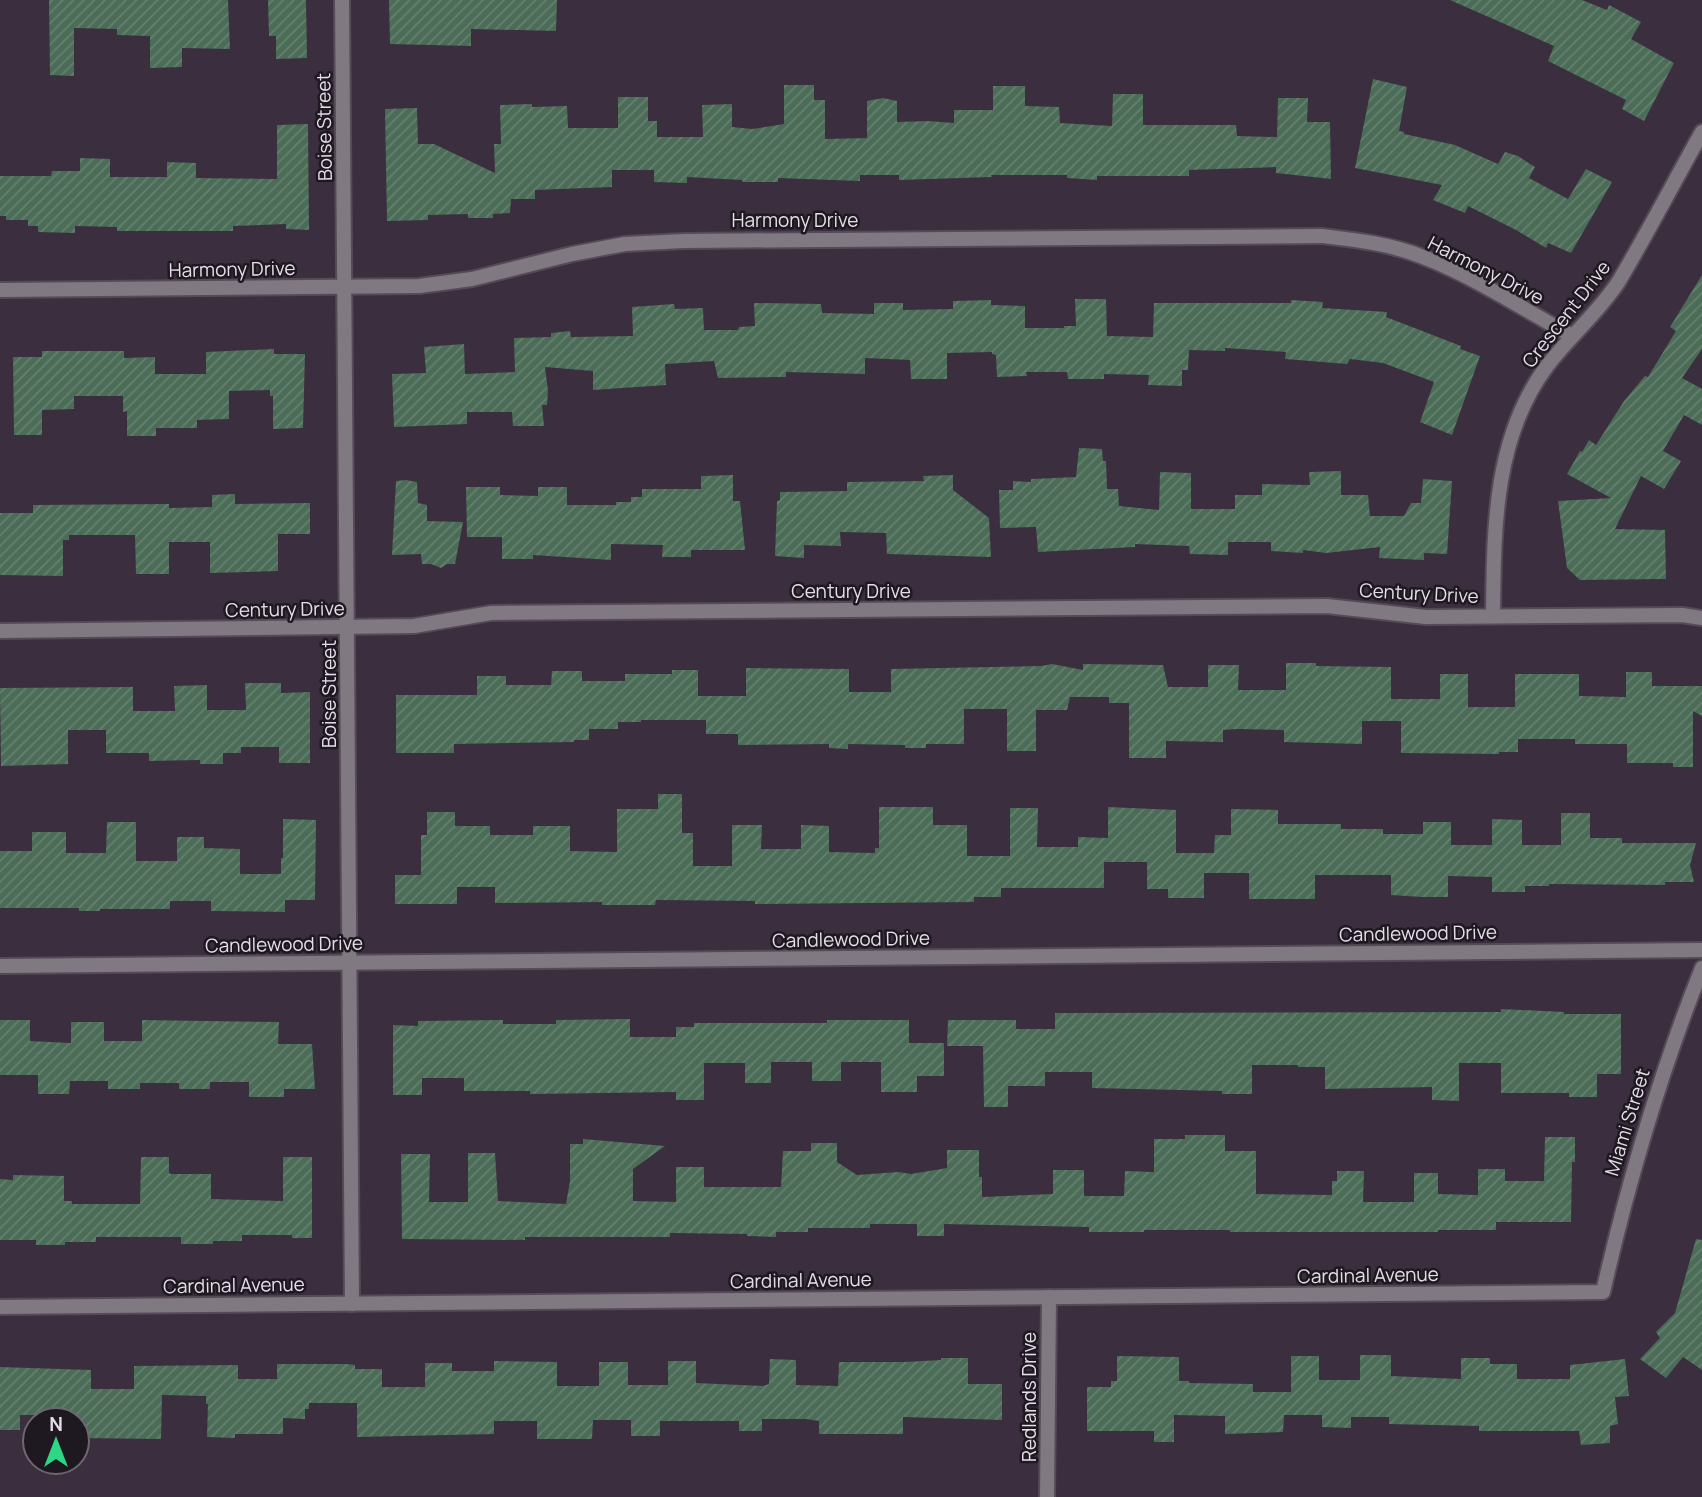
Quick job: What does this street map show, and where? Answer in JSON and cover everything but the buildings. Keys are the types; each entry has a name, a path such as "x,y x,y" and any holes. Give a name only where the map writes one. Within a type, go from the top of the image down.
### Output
{"street":[{"name":"Boise Street","path":"342,0 352,1304"},
{"name":"Crescent Drive","path":"1493,616 1494,534 1500,484 1511,438 1527,400 1539,378 1572,336 1601,307 1618,281 1702,132"},
{"name":"Harmony Drive","path":"0,290 419,286 472,279 625,244 683,241 1322,236 1376,243 1422,257 1466,276 1572,336"},
{"name":"Century Drive","path":"0,631 414,626 491,613 1327,606 1426,617 1682,615 1702,618"},
{"name":"Candlewood Drive","path":"0,966 1702,950"},
{"name":"Miami Street","path":"1603,1292 1623,1202 1648,1114 1702,968"},
{"name":"Cardinal Avenue","path":"0,1307 1603,1292"},
{"name":"Redlands Drive","path":"1047,1497 1049,1297"}]}
